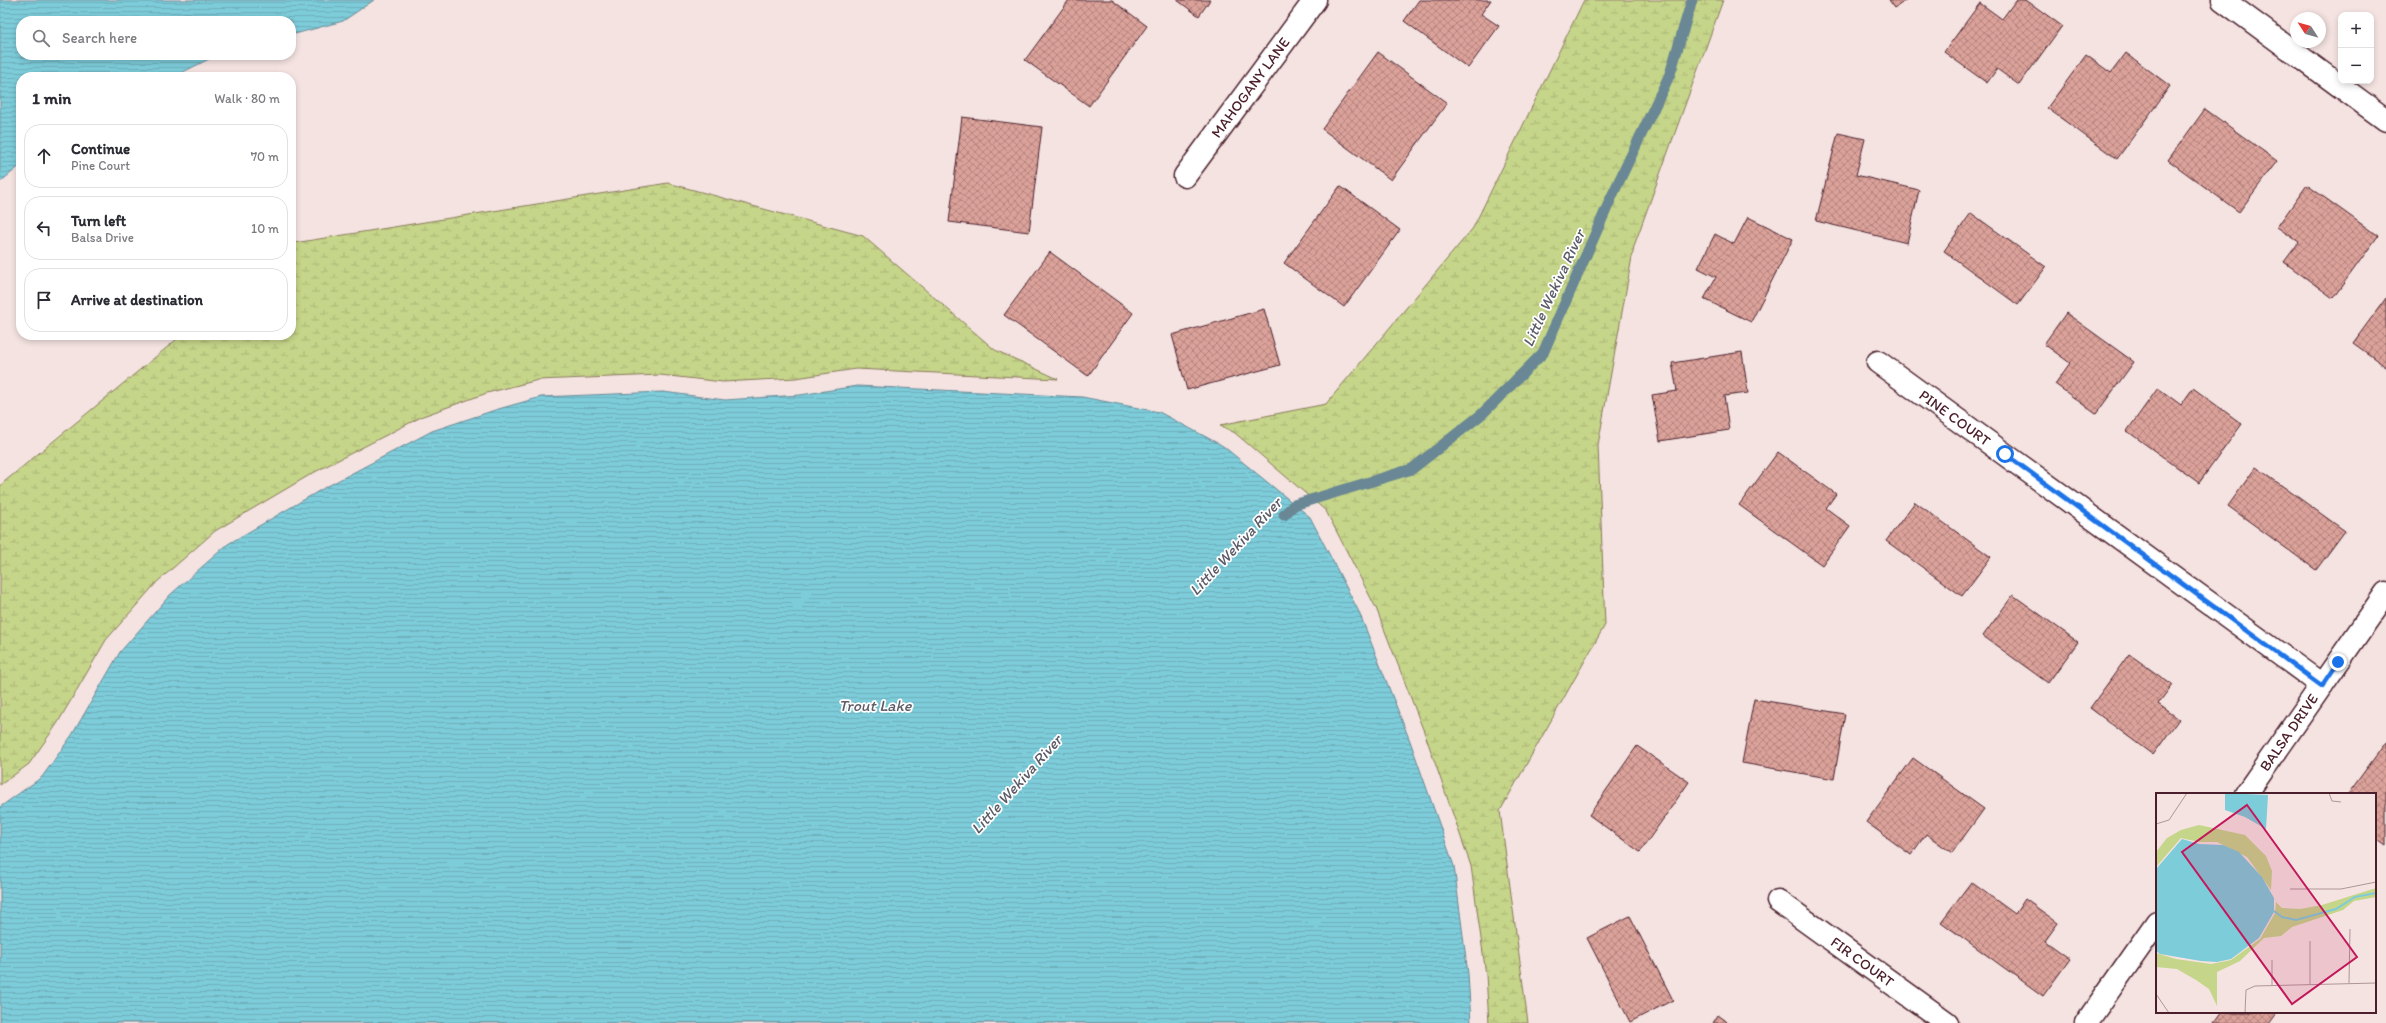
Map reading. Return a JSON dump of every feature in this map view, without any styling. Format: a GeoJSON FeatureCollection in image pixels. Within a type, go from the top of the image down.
{"type":"FeatureCollection","features":[{"type":"Feature","properties":{"kind":"street","name":"MAHOGANY LANE"},"geometry":{"type":"LineString","coordinates":[[1185,176],[1315,0]]}},
{"type":"Feature","properties":{"kind":"street"},"geometry":{"type":"LineString","coordinates":[[2223,0],[2386,120]]}},
{"type":"Feature","properties":{"kind":"street","name":"PINE COURT"},"geometry":{"type":"LineString","coordinates":[[1878,362],[2322,686]]}},
{"type":"Feature","properties":{"kind":"street","name":"BALSA DRIVE"},"geometry":{"type":"LineString","coordinates":[[2247,793],[2386,593]]}},
{"type":"Feature","properties":{"kind":"street","name":"FIR COURT"},"geometry":{"type":"LineString","coordinates":[[1778,901],[1947,1023]]}},
{"type":"Feature","properties":{"kind":"street"},"geometry":{"type":"LineString","coordinates":[[2086,1023],[2156,923]]}},
{"type":"Feature","properties":{"kind":"green space"},"geometry":{"type":"Polygon","coordinates":[[[1584,0],[1723,0],[1634,246],[1598,445],[1605,625],[1500,811],[1528,1023],[1489,1023],[1486,975],[1471,866],[1426,737],[1376,608],[1326,511],[1235,433],[1220,425],[1326,404],[1473,228],[1584,0]]]}},
{"type":"Feature","properties":{"kind":"green space"},"geometry":{"type":"Polygon","coordinates":[[[668,183],[863,236],[995,350],[1058,379],[856,369],[796,378],[723,382],[660,375],[538,380],[487,393],[423,416],[313,473],[215,531],[157,582],[106,640],[57,724],[29,764],[0,785],[0,487],[4,482],[176,340],[296,340],[296,243],[668,183]]]}},
{"type":"Feature","properties":{"kind":"water"},"geometry":{"type":"Polygon","coordinates":[[[0,0],[374,0],[343,21],[296,34],[296,16],[16,16],[16,60],[207,60],[183,72],[16,72],[16,169],[0,182],[0,0]]]}},
{"type":"Feature","properties":{"kind":"water","name":"Trout Lake"},"geometry":{"type":"Polygon","coordinates":[[[857,386],[1082,397],[1159,412],[1223,446],[1310,517],[1359,612],[1410,741],[1454,866],[1468,974],[1471,1023],[0,1023],[0,807],[42,777],[72,735],[120,652],[170,595],[228,544],[324,488],[432,431],[495,410],[541,397],[663,392],[725,400],[800,395],[857,386]]]}},
{"type":"Feature","properties":{"kind":"building"},"geometry":{"type":"Polygon","coordinates":[[[1069,0],[1112,0],[1147,26],[1089,106],[1025,60],[1069,0]]]}},
{"type":"Feature","properties":{"kind":"building"},"geometry":{"type":"Polygon","coordinates":[[[1177,0],[1210,0],[1199,16],[1177,0]]]}},
{"type":"Feature","properties":{"kind":"building"},"geometry":{"type":"Polygon","coordinates":[[[1419,0],[1491,0],[1481,14],[1499,26],[1468,68],[1404,21],[1419,0]]]}},
{"type":"Feature","properties":{"kind":"building"},"geometry":{"type":"Polygon","coordinates":[[[1889,0],[1906,0],[1895,8],[1889,0]]]}},
{"type":"Feature","properties":{"kind":"building"},"geometry":{"type":"Polygon","coordinates":[[[2016,0],[2026,0],[2062,26],[2019,85],[1997,69],[1987,83],[1944,52],[1980,3],[2002,19],[2016,0]]]}},
{"type":"Feature","properties":{"kind":"building"},"geometry":{"type":"Polygon","coordinates":[[[1378,52],[1447,103],[1391,180],[1322,129],[1378,52]]]}},
{"type":"Feature","properties":{"kind":"building"},"geometry":{"type":"Polygon","coordinates":[[[2126,53],[2170,86],[2117,159],[2047,108],[2086,55],[2111,73],[2126,53]]]}},
{"type":"Feature","properties":{"kind":"building"},"geometry":{"type":"Polygon","coordinates":[[[2205,109],[2277,161],[2239,212],[2168,160],[2205,109]]]}},
{"type":"Feature","properties":{"kind":"building"},"geometry":{"type":"Polygon","coordinates":[[[962,117],[1042,127],[1029,232],[949,222],[962,117]]]}},
{"type":"Feature","properties":{"kind":"building"},"geometry":{"type":"Polygon","coordinates":[[[1838,133],[1865,139],[1856,175],[1919,190],[1907,243],[1816,221],[1838,133]]]}},
{"type":"Feature","properties":{"kind":"building"},"geometry":{"type":"Polygon","coordinates":[[[2307,185],[2378,236],[2333,298],[2284,262],[2299,242],[2277,227],[2307,185]]]}},
{"type":"Feature","properties":{"kind":"building"},"geometry":{"type":"Polygon","coordinates":[[[1340,186],[1400,230],[1344,307],[1284,263],[1340,186]]]}},
{"type":"Feature","properties":{"kind":"building"},"geometry":{"type":"Polygon","coordinates":[[[1971,213],[2046,267],[2018,305],[1944,251],[1971,213]]]}},
{"type":"Feature","properties":{"kind":"building"},"geometry":{"type":"Polygon","coordinates":[[[1748,217],[1793,239],[1751,322],[1704,299],[1716,277],[1698,268],[1715,234],[1734,244],[1748,217]]]}},
{"type":"Feature","properties":{"kind":"building"},"geometry":{"type":"Polygon","coordinates":[[[1050,252],[1133,313],[1088,376],[1004,315],[1050,252]]]}},
{"type":"Feature","properties":{"kind":"building"},"geometry":{"type":"Polygon","coordinates":[[[2386,298],[2386,367],[2353,343],[2386,298]]]}},
{"type":"Feature","properties":{"kind":"building"},"geometry":{"type":"Polygon","coordinates":[[[1264,309],[1280,365],[1187,390],[1172,335],[1264,309]]]}},
{"type":"Feature","properties":{"kind":"building"},"geometry":{"type":"Polygon","coordinates":[[[2066,313],[2134,362],[2096,414],[2055,384],[2070,363],[2044,344],[2066,313]]]}},
{"type":"Feature","properties":{"kind":"building"},"geometry":{"type":"Polygon","coordinates":[[[1742,352],[1748,393],[1724,396],[1729,430],[1660,441],[1652,395],[1677,391],[1672,363],[1742,352]]]}},
{"type":"Feature","properties":{"kind":"building"},"geometry":{"type":"Polygon","coordinates":[[[2158,388],[2181,405],[2193,388],[2242,424],[2199,483],[2127,431],[2158,388]]]}},
{"type":"Feature","properties":{"kind":"building"},"geometry":{"type":"Polygon","coordinates":[[[1778,452],[1836,494],[1826,508],[1850,526],[1822,565],[1739,505],[1778,452]]]}},
{"type":"Feature","properties":{"kind":"building"},"geometry":{"type":"Polygon","coordinates":[[[2256,467],[2345,531],[2316,570],[2228,506],[2256,467]]]}},
{"type":"Feature","properties":{"kind":"building"},"geometry":{"type":"Polygon","coordinates":[[[1915,502],[1991,557],[1962,596],[1886,541],[1915,502]]]}},
{"type":"Feature","properties":{"kind":"building"},"geometry":{"type":"Polygon","coordinates":[[[2013,595],[2078,642],[2048,683],[1983,636],[2013,595]]]}},
{"type":"Feature","properties":{"kind":"building"},"geometry":{"type":"Polygon","coordinates":[[[2129,654],[2172,685],[2158,704],[2179,719],[2153,755],[2090,708],[2129,654]]]}},
{"type":"Feature","properties":{"kind":"building"},"geometry":{"type":"Polygon","coordinates":[[[1754,699],[1845,714],[1834,779],[1742,763],[1754,699]]]}},
{"type":"Feature","properties":{"kind":"building"},"geometry":{"type":"Polygon","coordinates":[[[2386,742],[2386,846],[2376,839],[2376,793],[2349,793],[2386,742]]]}},
{"type":"Feature","properties":{"kind":"building"},"geometry":{"type":"Polygon","coordinates":[[[1637,746],[1689,782],[1640,852],[1589,815],[1637,746]]]}},
{"type":"Feature","properties":{"kind":"building"},"geometry":{"type":"Polygon","coordinates":[[[1913,758],[1984,809],[1952,853],[1926,834],[1911,855],[1866,822],[1913,758]]]}},
{"type":"Feature","properties":{"kind":"building"},"geometry":{"type":"Polygon","coordinates":[[[1971,882],[2015,914],[2025,899],[2058,923],[2045,941],[2070,959],[2043,996],[1941,922],[1971,882]]]}},
{"type":"Feature","properties":{"kind":"building"},"geometry":{"type":"Polygon","coordinates":[[[1630,916],[1673,1000],[1630,1022],[1587,938],[1630,916]]]}},
{"type":"Feature","properties":{"kind":"building"},"geometry":{"type":"Polygon","coordinates":[[[2221,1013],[2277,1013],[2270,1023],[2214,1023],[2221,1013]]]}},
{"type":"Feature","properties":{"kind":"building"},"geometry":{"type":"Polygon","coordinates":[[[1718,1015],[1729,1023],[1713,1023],[1718,1015]]]}},
{"type":"Feature","properties":{"kind":"waterway","name":"Little Wekiva River"},"geometry":{"type":"LineString","coordinates":[[1284,515],[1294,505],[1412,469],[1482,414],[1543,353],[1612,196],[1670,74],[1692,0]]}},
{"type":"Feature","properties":{"kind":"route"},"geometry":{"type":"LineString","coordinates":[[2005,454],[2322,686],[2338,662]]}}]}
